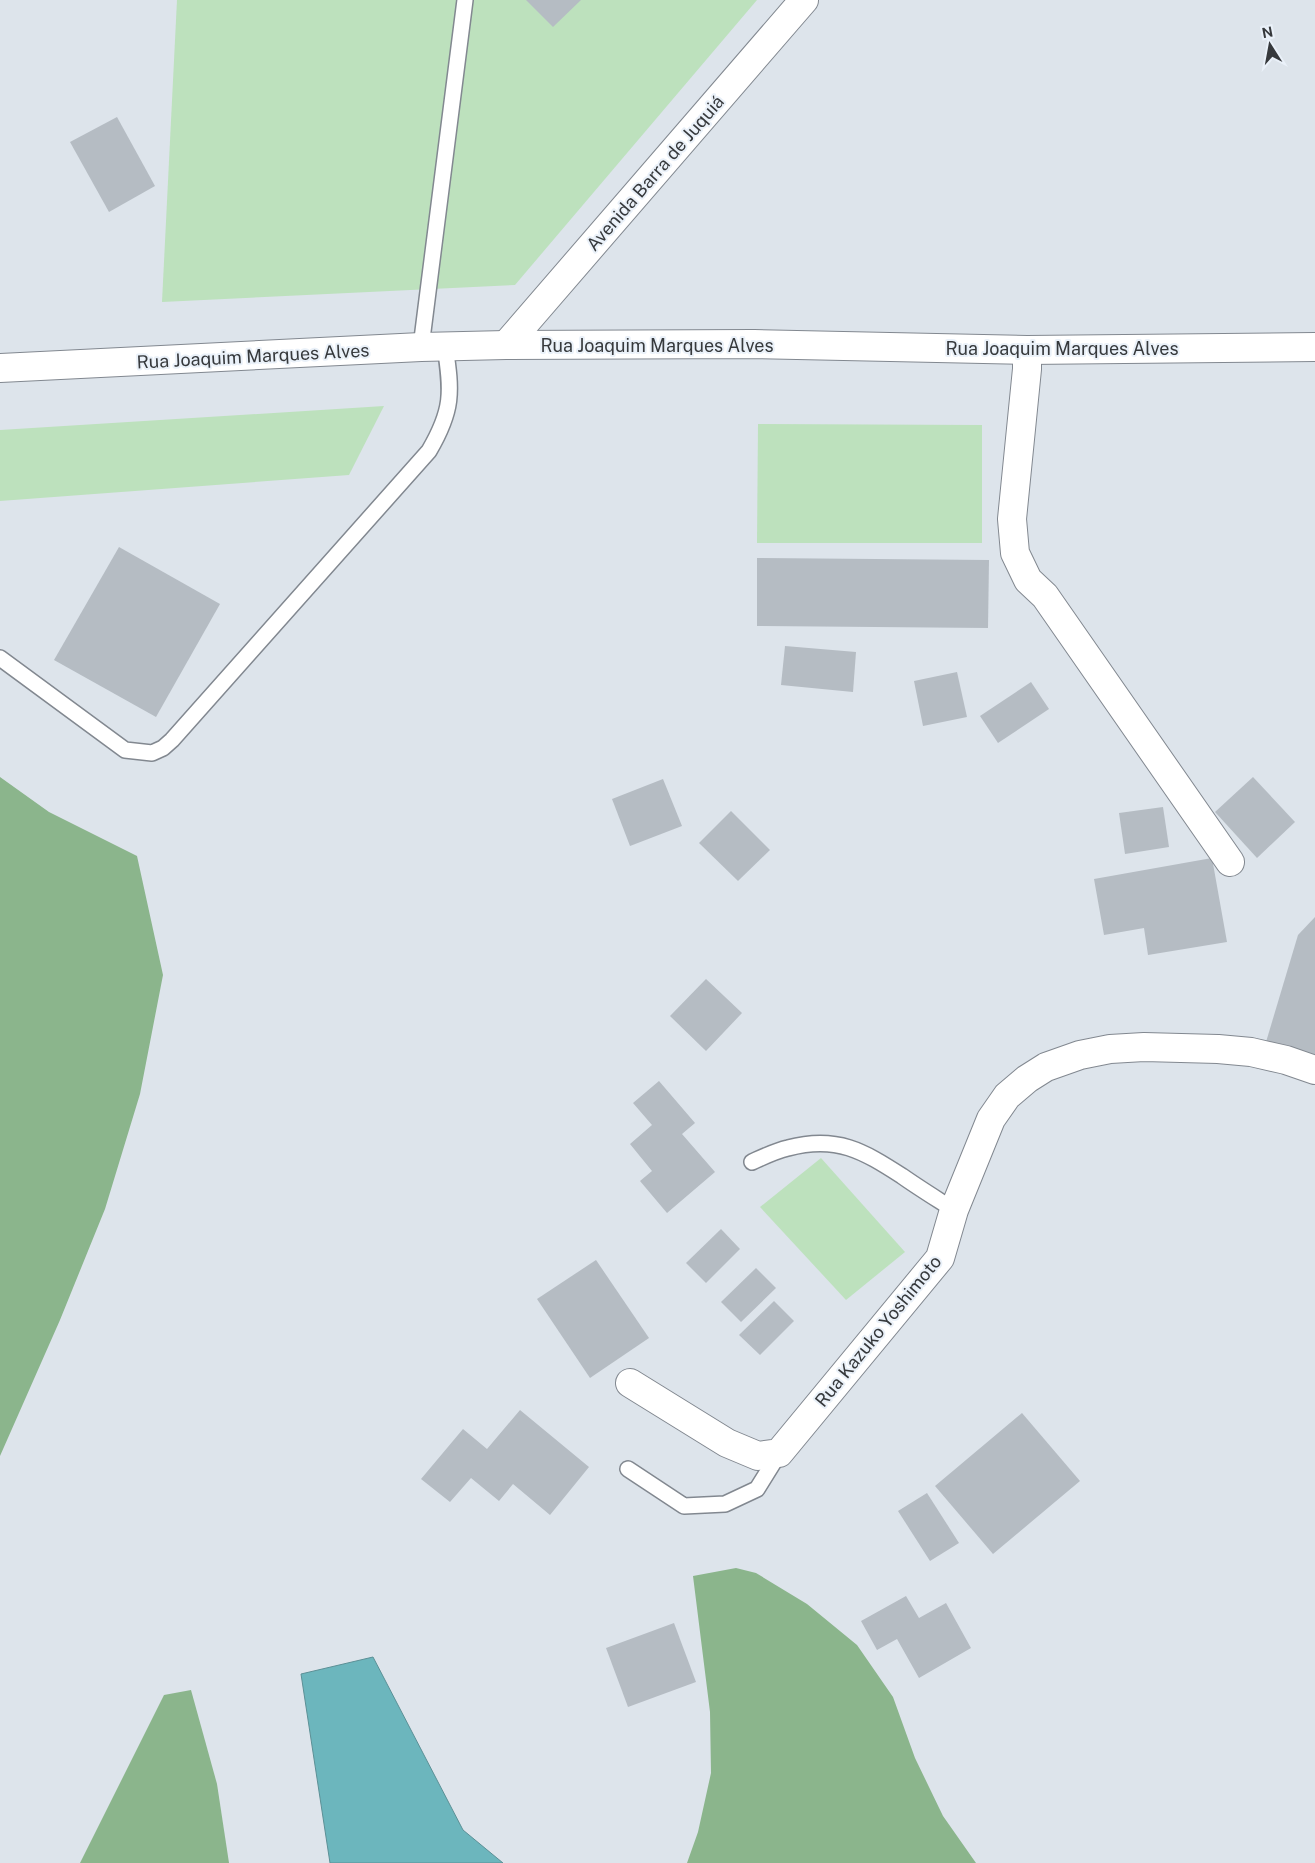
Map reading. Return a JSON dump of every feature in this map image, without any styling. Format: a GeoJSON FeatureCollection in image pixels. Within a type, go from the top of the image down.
{"type":"FeatureCollection","features":[{"type":"Feature","properties":{"kind":"street","name":"Avenida Barra de Juquiá"},"geometry":{"type":"LineString","coordinates":[[506,345],[804,0]]}},
{"type":"Feature","properties":{"kind":"street","name":"Rua Joaquim Marques Alves"},"geometry":{"type":"LineString","coordinates":[[0,368],[506,345],[754,344],[1027,350],[1315,347]]}},
{"type":"Feature","properties":{"kind":"street"},"geometry":{"type":"LineString","coordinates":[[1027,350],[1027,369],[1012,519],[1015,553],[1028,580],[1045,596],[1230,862]]}},
{"type":"Feature","properties":{"kind":"street","name":"Rua Kazuko Yoshimoto"},"geometry":{"type":"LineString","coordinates":[[780,1452],[940,1258],[954,1210],[991,1119],[1007,1096],[1027,1079],[1046,1067],[1080,1055],[1102,1050],[1144,1047],[1218,1048],[1251,1052],[1286,1060],[1315,1070]]}},
{"type":"Feature","properties":{"kind":"street"},"geometry":{"type":"LineString","coordinates":[[630,1383],[727,1443],[758,1456],[780,1452]]}},
{"type":"Feature","properties":{"kind":"lane"},"geometry":{"type":"LineString","coordinates":[[0,658],[125,750],[152,752],[163,748],[428,451],[447,415],[450,396],[449,371],[433,347],[464,0]]}},
{"type":"Feature","properties":{"kind":"lane"},"geometry":{"type":"LineString","coordinates":[[752,1162],[787,1148],[802,1145],[829,1143],[847,1146],[870,1155],[954,1210]]}},
{"type":"Feature","properties":{"kind":"lane"},"geometry":{"type":"LineString","coordinates":[[628,1469],[684,1506],[725,1504],[757,1489],[780,1452]]}},
{"type":"Feature","properties":{"kind":"green space"},"geometry":{"type":"Polygon","coordinates":[[[177,0],[757,0],[515,285],[162,302],[177,0]]]}},
{"type":"Feature","properties":{"kind":"green space"},"geometry":{"type":"Polygon","coordinates":[[[384,406],[349,475],[0,501],[0,430],[384,406]]]}},
{"type":"Feature","properties":{"kind":"green space"},"geometry":{"type":"Polygon","coordinates":[[[758,424],[982,425],[982,543],[757,543],[758,424]]]}},
{"type":"Feature","properties":{"kind":"green space"},"geometry":{"type":"Polygon","coordinates":[[[0,777],[49,812],[137,856],[163,975],[140,1094],[105,1209],[60,1320],[0,1456],[0,777]]]}},
{"type":"Feature","properties":{"kind":"green space"},"geometry":{"type":"Polygon","coordinates":[[[821,1158],[905,1252],[846,1300],[760,1207],[821,1158]]]}},
{"type":"Feature","properties":{"kind":"green space"},"geometry":{"type":"Polygon","coordinates":[[[736,1568],[756,1573],[807,1604],[857,1645],[893,1697],[915,1758],[943,1816],[976,1863],[687,1863],[698,1832],[711,1773],[710,1712],[693,1576],[736,1568]]]}},
{"type":"Feature","properties":{"kind":"green space"},"geometry":{"type":"Polygon","coordinates":[[[191,1690],[217,1784],[229,1863],[80,1863],[164,1695],[191,1690]]]}},
{"type":"Feature","properties":{"kind":"water"},"geometry":{"type":"Polygon","coordinates":[[[373,1657],[463,1830],[503,1863],[330,1863],[301,1674],[373,1657]]]}},
{"type":"Feature","properties":{"kind":"building"},"geometry":{"type":"Polygon","coordinates":[[[526,0],[581,0],[553,27],[526,0]]]}},
{"type":"Feature","properties":{"kind":"building"},"geometry":{"type":"Polygon","coordinates":[[[117,117],[155,186],[109,212],[70,142],[117,117]]]}},
{"type":"Feature","properties":{"kind":"building"},"geometry":{"type":"Polygon","coordinates":[[[119,547],[220,604],[156,717],[54,660],[119,547]]]}},
{"type":"Feature","properties":{"kind":"building"},"geometry":{"type":"Polygon","coordinates":[[[757,558],[989,560],[988,628],[757,626],[757,558]]]}},
{"type":"Feature","properties":{"kind":"building"},"geometry":{"type":"Polygon","coordinates":[[[785,646],[856,652],[853,692],[781,685],[785,646]]]}},
{"type":"Feature","properties":{"kind":"building"},"geometry":{"type":"Polygon","coordinates":[[[957,672],[967,717],[923,726],[914,681],[957,672]]]}},
{"type":"Feature","properties":{"kind":"building"},"geometry":{"type":"Polygon","coordinates":[[[1031,682],[1049,709],[998,743],[980,716],[1031,682]]]}},
{"type":"Feature","properties":{"kind":"building"},"geometry":{"type":"Polygon","coordinates":[[[1253,777],[1295,822],[1257,858],[1215,812],[1253,777]]]}},
{"type":"Feature","properties":{"kind":"building"},"geometry":{"type":"Polygon","coordinates":[[[663,779],[682,826],[630,846],[612,799],[663,779]]]}},
{"type":"Feature","properties":{"kind":"building"},"geometry":{"type":"Polygon","coordinates":[[[1163,807],[1169,847],[1125,854],[1119,813],[1163,807]]]}},
{"type":"Feature","properties":{"kind":"building"},"geometry":{"type":"Polygon","coordinates":[[[731,811],[770,850],[738,881],[699,843],[731,811]]]}},
{"type":"Feature","properties":{"kind":"building"},"geometry":{"type":"Polygon","coordinates":[[[1212,858],[1227,942],[1148,955],[1144,928],[1104,935],[1094,879],[1212,858]]]}},
{"type":"Feature","properties":{"kind":"building"},"geometry":{"type":"Polygon","coordinates":[[[1315,917],[1315,1056],[1266,1042],[1298,935],[1315,917]]]}},
{"type":"Feature","properties":{"kind":"building"},"geometry":{"type":"Polygon","coordinates":[[[706,979],[742,1013],[706,1051],[670,1016],[706,979]]]}},
{"type":"Feature","properties":{"kind":"building"},"geometry":{"type":"Polygon","coordinates":[[[659,1081],[695,1123],[682,1134],[715,1172],[667,1213],[640,1181],[652,1171],[630,1144],[652,1125],[633,1103],[659,1081]]]}},
{"type":"Feature","properties":{"kind":"building"},"geometry":{"type":"Polygon","coordinates":[[[721,1229],[740,1249],[706,1283],[686,1263],[721,1229]]]}},
{"type":"Feature","properties":{"kind":"building"},"geometry":{"type":"Polygon","coordinates":[[[596,1260],[649,1338],[590,1378],[537,1299],[596,1260]]]}},
{"type":"Feature","properties":{"kind":"building"},"geometry":{"type":"Polygon","coordinates":[[[756,1268],[776,1288],[741,1322],[721,1302],[756,1268]]]}},
{"type":"Feature","properties":{"kind":"building"},"geometry":{"type":"Polygon","coordinates":[[[774,1301],[794,1321],[760,1355],[739,1335],[774,1301]]]}},
{"type":"Feature","properties":{"kind":"building"},"geometry":{"type":"Polygon","coordinates":[[[520,1410],[589,1467],[550,1515],[513,1484],[499,1501],[471,1478],[450,1502],[421,1479],[463,1429],[487,1449],[520,1410]]]}},
{"type":"Feature","properties":{"kind":"building"},"geometry":{"type":"Polygon","coordinates":[[[1022,1413],[1080,1481],[993,1554],[935,1486],[1022,1413]]]}},
{"type":"Feature","properties":{"kind":"building"},"geometry":{"type":"Polygon","coordinates":[[[927,1493],[959,1543],[930,1561],[898,1511],[927,1493]]]}},
{"type":"Feature","properties":{"kind":"building"},"geometry":{"type":"Polygon","coordinates":[[[906,1596],[919,1618],[946,1603],[971,1648],[919,1678],[897,1639],[877,1650],[861,1621],[906,1596]]]}},
{"type":"Feature","properties":{"kind":"building"},"geometry":{"type":"Polygon","coordinates":[[[674,1623],[696,1682],[628,1707],[606,1648],[674,1623]]]}}]}
